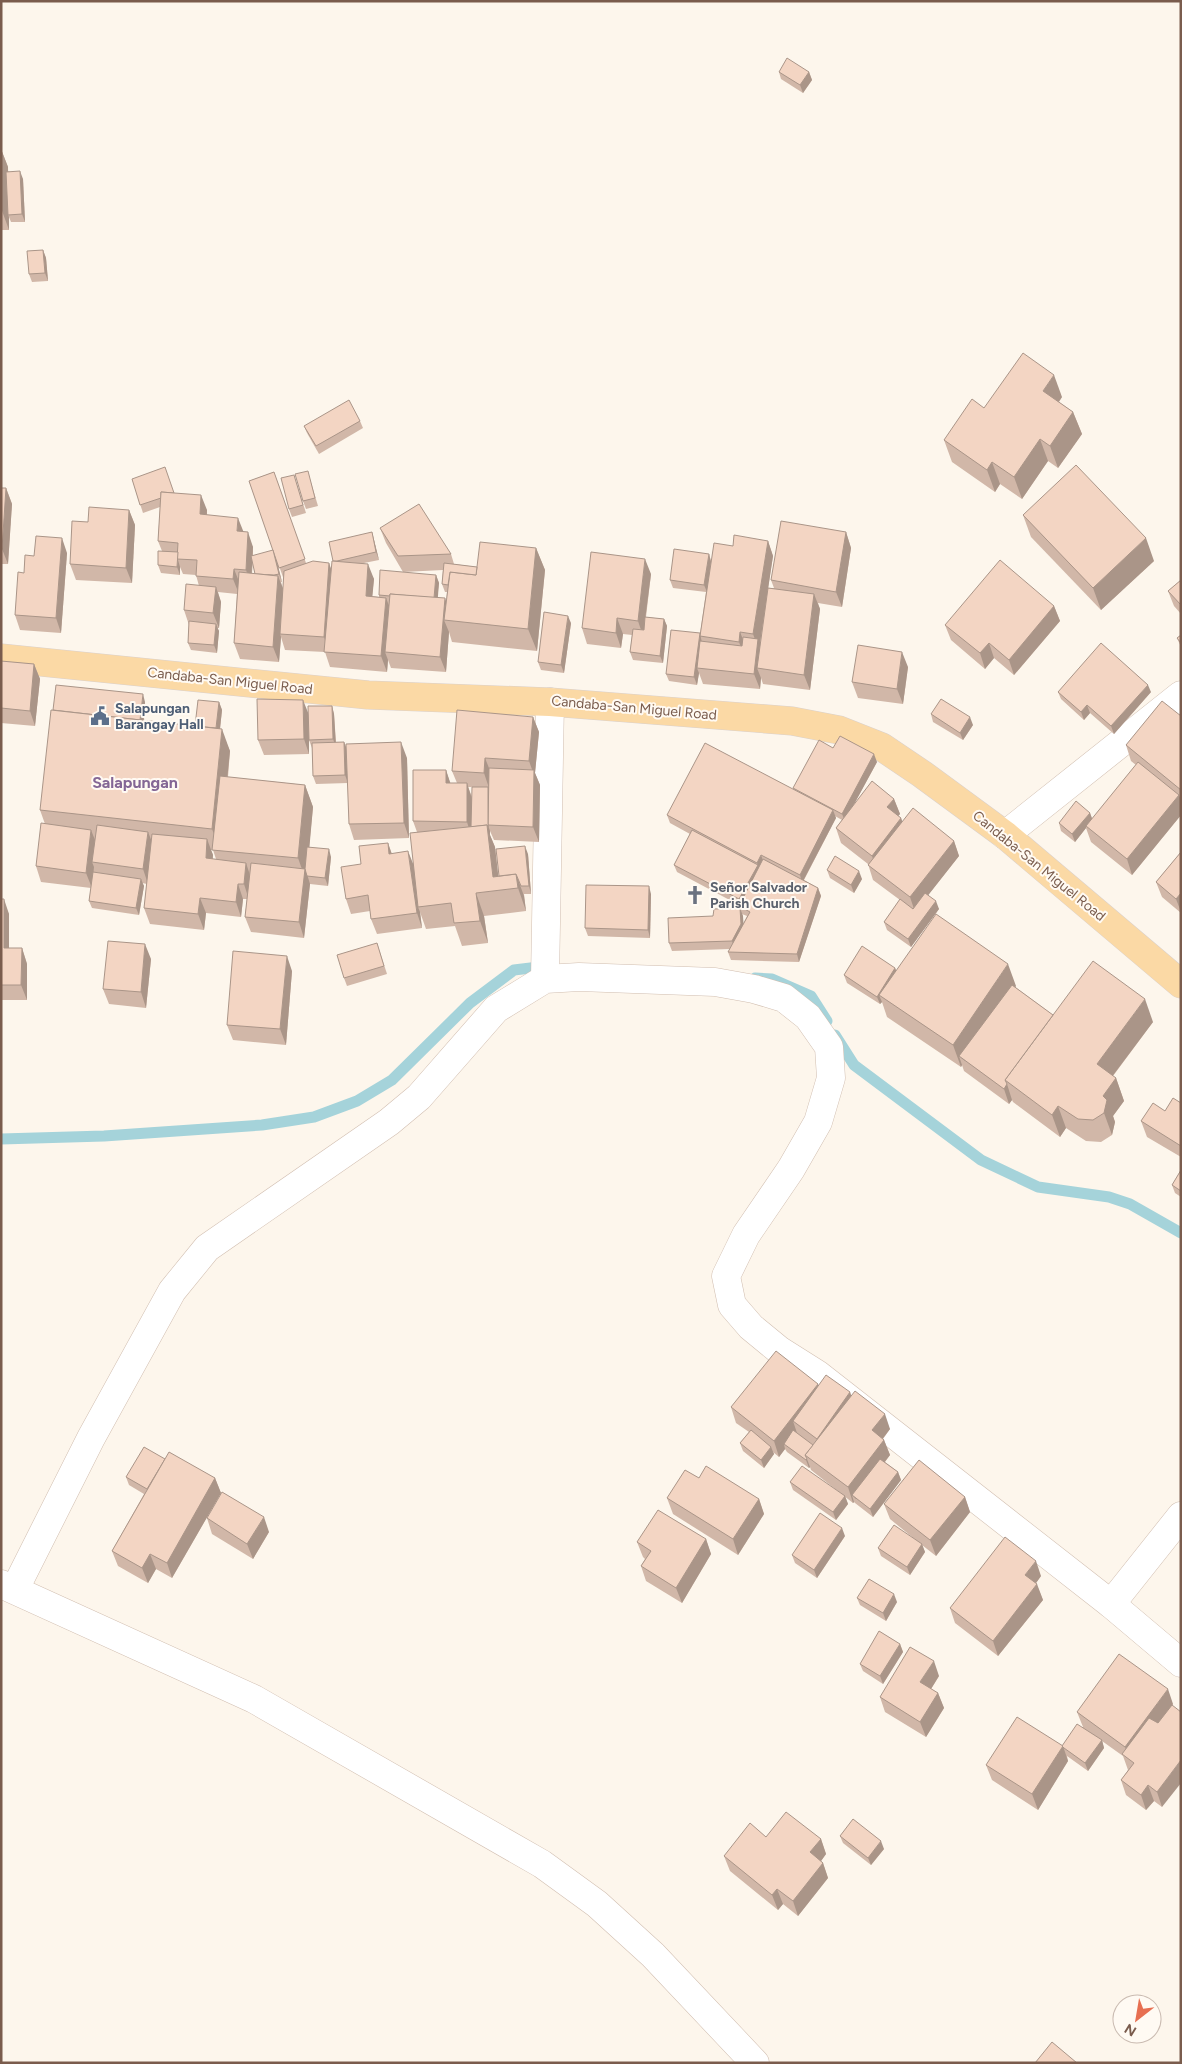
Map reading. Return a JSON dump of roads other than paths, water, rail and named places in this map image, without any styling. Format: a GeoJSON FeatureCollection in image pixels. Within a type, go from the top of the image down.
{"type":"FeatureCollection","features":[{"type":"Feature","properties":{"kind":"main road","name":"Candaba-San Miguel Road"},"geometry":{"type":"LineString","coordinates":[[1,658],[368,695],[550,702],[792,721],[839,730],[882,747],[1006,836],[1181,984]]}},
{"type":"Feature","properties":{"kind":"street"},"geometry":{"type":"LineString","coordinates":[[1006,836],[1181,695]]}},
{"type":"Feature","properties":{"kind":"street"},"geometry":{"type":"LineString","coordinates":[[545,976],[550,702]]}},
{"type":"Feature","properties":{"kind":"street"},"geometry":{"type":"LineString","coordinates":[[755,2063],[653,1955],[597,1904],[542,1864],[254,1699],[8,1587],[172,1291],[206,1248],[389,1122],[419,1097],[496,1009],[545,976],[715,982],[784,998],[808,1017],[829,1047],[831,1078],[824,1104],[809,1138],[791,1169],[746,1235],[726,1276],[732,1305],[751,1326],[779,1350],[817,1374],[1111,1604],[1181,1663]]}},
{"type":"Feature","properties":{"kind":"street"},"geometry":{"type":"LineString","coordinates":[[1111,1604],[1181,1516]]}},
{"type":"Feature","properties":{"kind":"waterway"},"geometry":{"type":"LineString","coordinates":[[1,1139],[104,1136],[262,1125],[314,1117],[357,1101],[392,1080],[470,1003],[514,970],[547,966]]}},
{"type":"Feature","properties":{"kind":"waterway"},"geometry":{"type":"LineString","coordinates":[[755,978],[772,979],[811,996],[827,1021]]}},
{"type":"Feature","properties":{"kind":"waterway"},"geometry":{"type":"LineString","coordinates":[[835,1035],[854,1065],[981,1160],[1038,1187],[1109,1197],[1130,1204],[1181,1233]]}},
{"type":"Feature","properties":{"kind":"place","name":"Salapungan Barangay Hall"},"geometry":{"type":"Point","coordinates":[100,716]}},
{"type":"Feature","properties":{"kind":"place","name":"Señor Salvador Parish Church"},"geometry":{"type":"Point","coordinates":[695,895]}},
{"type":"Feature","properties":{"kind":"district","name":"Salapungan"},"geometry":{"type":"Point","coordinates":[135,782]}}]}
